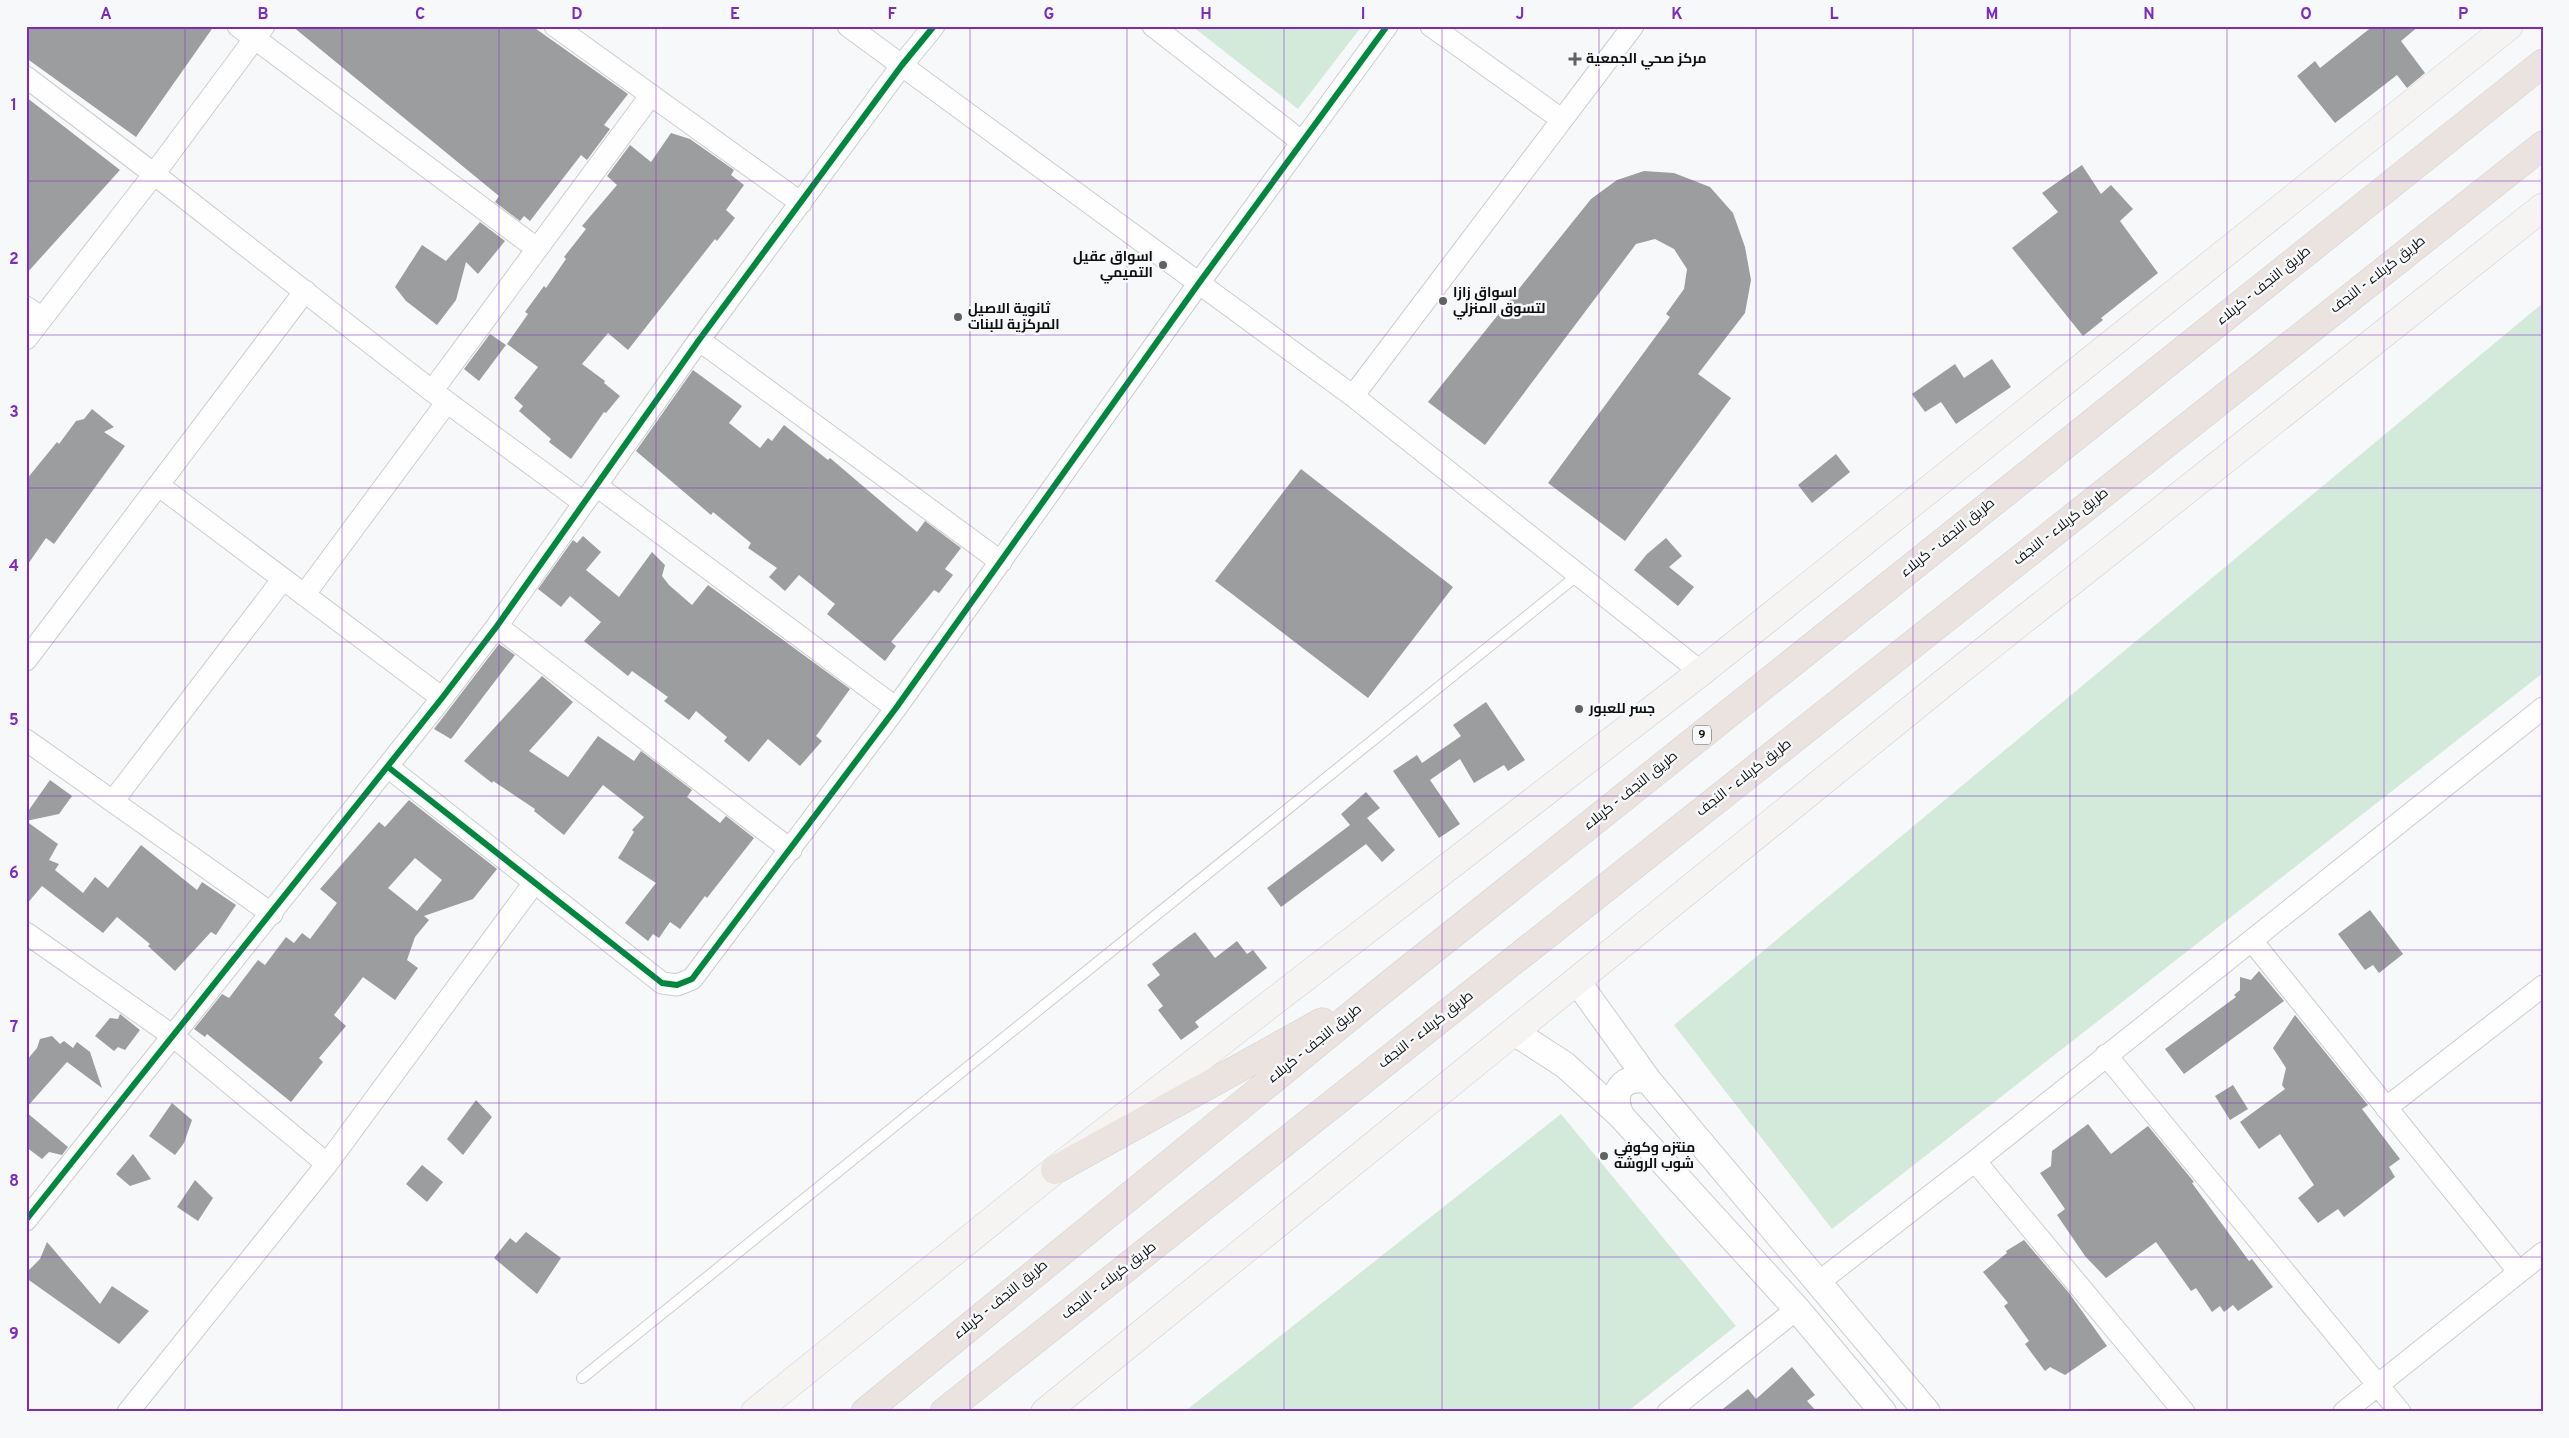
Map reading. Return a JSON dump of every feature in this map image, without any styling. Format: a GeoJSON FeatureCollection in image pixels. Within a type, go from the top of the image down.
{"type":"FeatureCollection","features":[{"type":"Feature","properties":{"kind":"highway","name":"طريق النجف - کربلاء"},"geometry":{"type":"LineString","coordinates":[[865,1412],[1384,988],[2543,64]]}},
{"type":"Feature","properties":{"kind":"highway","name":"طريق کربلاء - النجف"},"geometry":{"type":"LineString","coordinates":[[944,1412],[2543,144]]}},
{"type":"Feature","properties":{"kind":"highway"},"geometry":{"type":"LineString","coordinates":[[1055,1170],[1384,988]]}},
{"type":"Feature","properties":{"kind":"main road"},"geometry":{"type":"LineString","coordinates":[[755,1412],[1055,1170],[1701,672],[2509,26]]}},
{"type":"Feature","properties":{"kind":"main road"},"geometry":{"type":"LineString","coordinates":[[1045,1412],[1945,682],[2543,207]]}},
{"type":"Feature","properties":{"kind":"street"},"geometry":{"type":"LineString","coordinates":[[555,26],[801,203]]}},
{"type":"Feature","properties":{"kind":"street"},"geometry":{"type":"LineString","coordinates":[[848,26],[1353,396],[1701,672]]}},
{"type":"Feature","properties":{"kind":"street"},"geometry":{"type":"LineString","coordinates":[[26,1220],[272,914],[497,626],[699,340],[902,65],[934,26]]}},
{"type":"Feature","properties":{"kind":"street"},"geometry":{"type":"LineString","coordinates":[[388,767],[662,983],[677,985],[692,979],[703,967],[896,708],[1199,283],[1387,26]]}},
{"type":"Feature","properties":{"kind":"street"},"geometry":{"type":"LineString","coordinates":[[1431,26],[1561,119]]}},
{"type":"Feature","properties":{"kind":"street"},"geometry":{"type":"LineString","coordinates":[[1353,396],[1632,26]]}},
{"type":"Feature","properties":{"kind":"street"},"geometry":{"type":"LineString","coordinates":[[1158,28],[1302,142]]}},
{"type":"Feature","properties":{"kind":"street"},"geometry":{"type":"LineString","coordinates":[[26,339],[34,312],[154,174],[252,30],[536,248]]}},
{"type":"Feature","properties":{"kind":"street"},"geometry":{"type":"LineString","coordinates":[[26,77],[154,174],[440,397],[584,503]]}},
{"type":"Feature","properties":{"kind":"street"},"geometry":{"type":"LineString","coordinates":[[304,595],[440,397],[536,248],[651,95]]}},
{"type":"Feature","properties":{"kind":"street"},"geometry":{"type":"LineString","coordinates":[[26,660],[305,291]]}},
{"type":"Feature","properties":{"kind":"street"},"geometry":{"type":"LineString","coordinates":[[699,340],[1001,562]]}},
{"type":"Feature","properties":{"kind":"street"},"geometry":{"type":"LineString","coordinates":[[158,486],[442,698]]}},
{"type":"Feature","properties":{"kind":"street"},"geometry":{"type":"LineString","coordinates":[[597,486],[896,708]]}},
{"type":"Feature","properties":{"kind":"street"},"geometry":{"type":"LineString","coordinates":[[112,801],[283,579]]}},
{"type":"Feature","properties":{"kind":"street"},"geometry":{"type":"LineString","coordinates":[[497,626],[791,850]]}},
{"type":"Feature","properties":{"kind":"street"},"geometry":{"type":"LineString","coordinates":[[1819,1282],[2252,941],[2543,708]]}},
{"type":"Feature","properties":{"kind":"street"},"geometry":{"type":"LineString","coordinates":[[26,740],[272,914]]}},
{"type":"Feature","properties":{"kind":"street"},"geometry":{"type":"LineString","coordinates":[[128,1412],[327,1164],[534,883]]}},
{"type":"Feature","properties":{"kind":"street"},"geometry":{"type":"LineString","coordinates":[[26,934],[172,1036],[327,1164]]}},
{"type":"Feature","properties":{"kind":"street"},"geometry":{"type":"LineString","coordinates":[[2252,941],[2519,1272]]}},
{"type":"Feature","properties":{"kind":"street"},"geometry":{"type":"LineString","coordinates":[[1577,980],[1648,1080],[1927,1412]]}},
{"type":"Feature","properties":{"kind":"street"},"geometry":{"type":"LineString","coordinates":[[2386,1108],[2543,986]]}},
{"type":"Feature","properties":{"kind":"street"},"geometry":{"type":"LineString","coordinates":[[1514,1032],[1565,1065],[1621,1116],[1797,1309],[1882,1412]]}},
{"type":"Feature","properties":{"kind":"street"},"geometry":{"type":"LineString","coordinates":[[2106,1055],[2400,1412]]}},
{"type":"Feature","properties":{"kind":"street"},"geometry":{"type":"LineString","coordinates":[[1621,1116],[1616,1105],[1617,1092],[1625,1083],[1636,1078],[1648,1080]]}},
{"type":"Feature","properties":{"kind":"street"},"geometry":{"type":"LineString","coordinates":[[1974,1161],[2184,1412]]}},
{"type":"Feature","properties":{"kind":"street"},"geometry":{"type":"LineString","coordinates":[[2344,1412],[2543,1253]]}},
{"type":"Feature","properties":{"kind":"street"},"geometry":{"type":"LineString","coordinates":[[1668,1412],[1797,1309]]}},
{"type":"Feature","properties":{"kind":"lane"},"geometry":{"type":"LineString","coordinates":[[582,1378],[1579,574]]}},
{"type":"Feature","properties":{"kind":"green space"},"geometry":{"type":"Polygon","coordinates":[[[1192,26],[1362,26],[1298,109],[1192,26]]]}},
{"type":"Feature","properties":{"kind":"green space"},"geometry":{"type":"Polygon","coordinates":[[[2543,303],[2543,673],[1832,1229],[1674,1025],[2543,303]]]}},
{"type":"Feature","properties":{"kind":"green space"},"geometry":{"type":"Polygon","coordinates":[[[1561,1114],[1736,1326],[1627,1412],[1184,1412],[1561,1114]]]}},
{"type":"Feature","properties":{"kind":"building"},"geometry":{"type":"Polygon","coordinates":[[[26,26],[214,26],[136,137],[26,58],[26,26]]]}},
{"type":"Feature","properties":{"kind":"building"},"geometry":{"type":"Polygon","coordinates":[[[292,26],[532,26],[628,94],[604,125],[610,129],[587,160],[581,155],[530,221],[524,216],[520,221],[495,202],[499,196],[292,26]]]}},
{"type":"Feature","properties":{"kind":"building"},"geometry":{"type":"Polygon","coordinates":[[[2373,26],[2419,26],[2401,41],[2425,73],[2407,88],[2397,75],[2335,123],[2297,76],[2315,61],[2320,68],[2373,26]]]}},
{"type":"Feature","properties":{"kind":"building"},"geometry":{"type":"Polygon","coordinates":[[[26,97],[120,170],[26,274],[26,97]]]}},
{"type":"Feature","properties":{"kind":"building"},"geometry":{"type":"Polygon","coordinates":[[[671,133],[690,139],[734,170],[731,175],[744,185],[726,210],[735,218],[717,241],[715,239],[628,350],[608,333],[582,364],[605,381],[604,383],[620,396],[606,413],[604,412],[571,459],[549,442],[551,439],[519,411],[523,406],[514,398],[538,367],[507,344],[528,314],[525,312],[544,286],[546,288],[566,259],[564,257],[586,229],[582,226],[617,185],[607,176],[630,145],[651,162],[671,133]]]}},
{"type":"Feature","properties":{"kind":"building"},"geometry":{"type":"Polygon","coordinates":[[[2082,165],[2101,194],[2111,185],[2133,209],[2120,221],[2158,273],[2101,318],[2103,320],[2083,336],[2012,248],[2058,212],[2042,193],[2082,165]]]}},
{"type":"Feature","properties":{"kind":"building"},"geometry":{"type":"Polygon","coordinates":[[[1644,171],[1674,173],[1710,187],[1733,213],[1745,247],[1751,280],[1745,313],[1698,374],[1731,398],[1625,541],[1548,483],[1670,317],[1666,314],[1684,289],[1687,269],[1674,249],[1655,239],[1636,244],[1485,445],[1428,402],[1591,199],[1617,180],[1644,171]]]}},
{"type":"Feature","properties":{"kind":"building"},"geometry":{"type":"Polygon","coordinates":[[[480,222],[505,241],[478,274],[466,262],[456,300],[437,325],[406,301],[395,287],[422,245],[446,261],[480,222]]]}},
{"type":"Feature","properties":{"kind":"building"},"geometry":{"type":"Polygon","coordinates":[[[490,334],[506,345],[479,381],[464,369],[490,334]]]}},
{"type":"Feature","properties":{"kind":"building"},"geometry":{"type":"Polygon","coordinates":[[[1992,359],[2011,387],[1956,424],[1941,402],[1925,412],[1912,394],[1955,364],[1964,378],[1992,359]]]}},
{"type":"Feature","properties":{"kind":"building"},"geometry":{"type":"Polygon","coordinates":[[[693,370],[742,406],[729,423],[760,448],[768,438],[772,441],[784,425],[828,460],[830,458],[917,532],[925,521],[961,548],[945,569],[953,575],[939,593],[934,590],[891,642],[896,646],[885,661],[827,614],[835,604],[799,575],[785,591],[769,577],[777,568],[748,548],[751,543],[713,512],[711,515],[636,451],[693,370]]]}},
{"type":"Feature","properties":{"kind":"building"},"geometry":{"type":"Polygon","coordinates":[[[92,409],[114,427],[104,432],[125,446],[54,544],[46,538],[26,567],[26,480],[57,442],[59,444],[76,421],[84,419],[92,409]]]}},
{"type":"Feature","properties":{"kind":"building"},"geometry":{"type":"Polygon","coordinates":[[[1836,454],[1850,472],[1812,503],[1798,485],[1836,454]]]}},
{"type":"Feature","properties":{"kind":"building"},"geometry":{"type":"Polygon","coordinates":[[[1301,469],[1453,587],[1368,698],[1215,581],[1301,469]]]}},
{"type":"Feature","properties":{"kind":"building"},"geometry":{"type":"Polygon","coordinates":[[[583,536],[601,552],[586,570],[619,597],[652,552],[665,565],[662,576],[669,585],[692,605],[708,585],[850,689],[816,736],[822,741],[800,766],[768,739],[749,762],[724,741],[727,737],[696,711],[689,720],[664,701],[668,697],[632,671],[628,676],[584,641],[601,622],[570,596],[561,607],[538,589],[573,540],[577,543],[583,536]]]}},
{"type":"Feature","properties":{"kind":"building"},"geometry":{"type":"Polygon","coordinates":[[[1666,538],[1682,556],[1669,567],[1694,587],[1678,606],[1634,570],[1647,554],[1666,538]]]}},
{"type":"Feature","properties":{"kind":"building"},"geometry":{"type":"Polygon","coordinates":[[[499,644],[515,655],[451,739],[434,729],[499,644]]]}},
{"type":"Feature","properties":{"kind":"building"},"geometry":{"type":"Polygon","coordinates":[[[542,676],[573,702],[529,751],[568,777],[598,736],[634,761],[641,751],[692,790],[687,797],[720,823],[726,816],[754,838],[680,929],[670,922],[659,938],[653,934],[648,941],[625,923],[656,883],[618,858],[634,832],[632,830],[644,817],[603,785],[564,835],[534,811],[535,809],[493,781],[492,783],[464,761],[542,676]]]}},
{"type":"Feature","properties":{"kind":"building"},"geometry":{"type":"Polygon","coordinates":[[[1486,702],[1525,760],[1508,771],[1504,765],[1474,783],[1460,759],[1430,780],[1460,824],[1439,838],[1393,771],[1417,755],[1422,763],[1461,736],[1453,725],[1486,702]]]}},
{"type":"Feature","properties":{"kind":"building"},"geometry":{"type":"Polygon","coordinates":[[[50,780],[72,796],[59,814],[26,821],[26,814],[50,780]]]}},
{"type":"Feature","properties":{"kind":"building"},"geometry":{"type":"Polygon","coordinates":[[[1366,792],[1380,808],[1367,818],[1395,850],[1382,862],[1366,844],[1281,907],[1267,888],[1350,825],[1341,814],[1366,792]]]}},
{"type":"Feature","properties":{"kind":"building"},"geometry":{"type":"Polygon","coordinates":[[[409,800],[497,869],[473,899],[424,916],[429,920],[415,937],[407,960],[418,968],[395,1000],[363,977],[334,1015],[346,1026],[319,1058],[323,1062],[291,1102],[207,1034],[205,1037],[194,1029],[222,994],[229,998],[258,960],[265,965],[286,937],[294,943],[302,933],[310,939],[337,903],[320,889],[379,822],[385,827],[409,800]],[[415,858],[388,888],[417,911],[442,880],[415,858]]]}},
{"type":"Feature","properties":{"kind":"building"},"geometry":{"type":"Polygon","coordinates":[[[26,821],[58,844],[49,860],[59,864],[55,870],[83,893],[95,877],[108,888],[141,845],[197,890],[202,882],[236,905],[216,935],[211,932],[175,971],[148,946],[150,944],[117,917],[103,933],[42,886],[26,905],[26,821]]]}},
{"type":"Feature","properties":{"kind":"building"},"geometry":{"type":"Polygon","coordinates":[[[2370,910],[2403,954],[2379,973],[2373,965],[2365,970],[2338,934],[2370,910]]]}},
{"type":"Feature","properties":{"kind":"building"},"geometry":{"type":"Polygon","coordinates":[[[1195,932],[1215,958],[1237,941],[1247,954],[1253,950],[1267,968],[1195,1022],[1199,1027],[1181,1040],[1158,1010],[1163,1006],[1147,985],[1160,975],[1152,964],[1195,932]]]}},
{"type":"Feature","properties":{"kind":"building"},"geometry":{"type":"Polygon","coordinates":[[[2259,971],[2284,1001],[2184,1074],[2165,1049],[2236,997],[2234,995],[2240,990],[2240,977],[2251,980],[2259,971]]]}},
{"type":"Feature","properties":{"kind":"building"},"geometry":{"type":"Polygon","coordinates":[[[120,1014],[140,1030],[125,1050],[118,1047],[114,1051],[95,1036],[110,1018],[118,1019],[120,1014]]]}},
{"type":"Feature","properties":{"kind":"building"},"geometry":{"type":"Polygon","coordinates":[[[2295,1015],[2368,1105],[2362,1109],[2400,1159],[2389,1167],[2395,1177],[2361,1204],[2344,1217],[2338,1209],[2318,1223],[2298,1198],[2314,1185],[2280,1134],[2259,1149],[2240,1122],[2285,1089],[2282,1085],[2286,1068],[2273,1048],[2295,1015]]]}},
{"type":"Feature","properties":{"kind":"building"},"geometry":{"type":"Polygon","coordinates":[[[52,1036],[60,1044],[64,1041],[73,1048],[77,1042],[90,1052],[102,1088],[67,1062],[26,1108],[26,1061],[37,1048],[40,1039],[52,1036]]]}},
{"type":"Feature","properties":{"kind":"building"},"geometry":{"type":"Polygon","coordinates":[[[2233,1085],[2248,1109],[2230,1120],[2215,1096],[2233,1085]]]}},
{"type":"Feature","properties":{"kind":"building"},"geometry":{"type":"Polygon","coordinates":[[[476,1100],[492,1117],[463,1155],[447,1139],[476,1100]]]}},
{"type":"Feature","properties":{"kind":"building"},"geometry":{"type":"Polygon","coordinates":[[[172,1103],[192,1120],[184,1143],[175,1155],[149,1136],[172,1103]]]}},
{"type":"Feature","properties":{"kind":"building"},"geometry":{"type":"Polygon","coordinates":[[[26,1112],[68,1147],[62,1155],[49,1152],[42,1159],[26,1147],[26,1112]]]}},
{"type":"Feature","properties":{"kind":"building"},"geometry":{"type":"Polygon","coordinates":[[[2088,1124],[2111,1154],[2148,1126],[2194,1182],[2192,1183],[2249,1261],[2252,1259],[2273,1287],[2238,1311],[2233,1305],[2224,1312],[2220,1306],[2212,1312],[2196,1288],[2191,1291],[2156,1242],[2106,1278],[2085,1256],[2057,1215],[2065,1209],[2040,1173],[2051,1166],[2052,1151],[2088,1124]]]}},
{"type":"Feature","properties":{"kind":"building"},"geometry":{"type":"Polygon","coordinates":[[[133,1154],[151,1179],[130,1186],[116,1174],[133,1154]]]}},
{"type":"Feature","properties":{"kind":"building"},"geometry":{"type":"Polygon","coordinates":[[[422,1165],[443,1182],[427,1202],[406,1184],[422,1165]]]}},
{"type":"Feature","properties":{"kind":"building"},"geometry":{"type":"Polygon","coordinates":[[[195,1180],[213,1198],[198,1221],[177,1207],[195,1180]]]}},
{"type":"Feature","properties":{"kind":"building"},"geometry":{"type":"Polygon","coordinates":[[[526,1232],[561,1258],[537,1294],[494,1258],[510,1238],[516,1243],[526,1232]]]}},
{"type":"Feature","properties":{"kind":"building"},"geometry":{"type":"Polygon","coordinates":[[[2024,1240],[2069,1293],[2107,1346],[2065,1375],[2050,1367],[2045,1371],[2025,1344],[2029,1341],[2004,1306],[2008,1303],[1983,1272],[2007,1253],[2006,1251],[2024,1240]]]}},
{"type":"Feature","properties":{"kind":"building"},"geometry":{"type":"Polygon","coordinates":[[[47,1242],[100,1304],[112,1286],[149,1311],[119,1344],[26,1278],[26,1273],[40,1259],[47,1242]]]}},
{"type":"Feature","properties":{"kind":"building"},"geometry":{"type":"Polygon","coordinates":[[[1792,1367],[1815,1395],[1807,1401],[1817,1412],[1719,1412],[1748,1389],[1756,1399],[1792,1367]]]}},
{"type":"Feature","properties":{"kind":"cycle path"},"geometry":{"type":"LineString","coordinates":[[26,1220],[442,698],[497,626],[699,340],[902,65],[934,26]]}},
{"type":"Feature","properties":{"kind":"cycle path"},"geometry":{"type":"LineString","coordinates":[[388,767],[662,983],[677,985],[692,979],[896,708],[1199,283],[1387,26]]}},
{"type":"Feature","properties":{"kind":"place","name":"مركز صحي الجمعية"},"geometry":{"type":"Point","coordinates":[1575,59]}},
{"type":"Feature","properties":{"kind":"place","name":"اسواق عقيل التميمي"},"geometry":{"type":"Point","coordinates":[1163,265]}},
{"type":"Feature","properties":{"kind":"place","name":"اسواق زازا لتسوق المنزلي"},"geometry":{"type":"Point","coordinates":[1443,301]}},
{"type":"Feature","properties":{"kind":"place","name":"ثانوية الاصيل المركزية للبنات"},"geometry":{"type":"Point","coordinates":[958,317]}},
{"type":"Feature","properties":{"kind":"place","name":"جسر للعبور"},"geometry":{"type":"Point","coordinates":[1579,709]}},
{"type":"Feature","properties":{"kind":"place","name":"منتزه وكوفي شوب الروشه"},"geometry":{"type":"Point","coordinates":[1604,1156]}}]}
